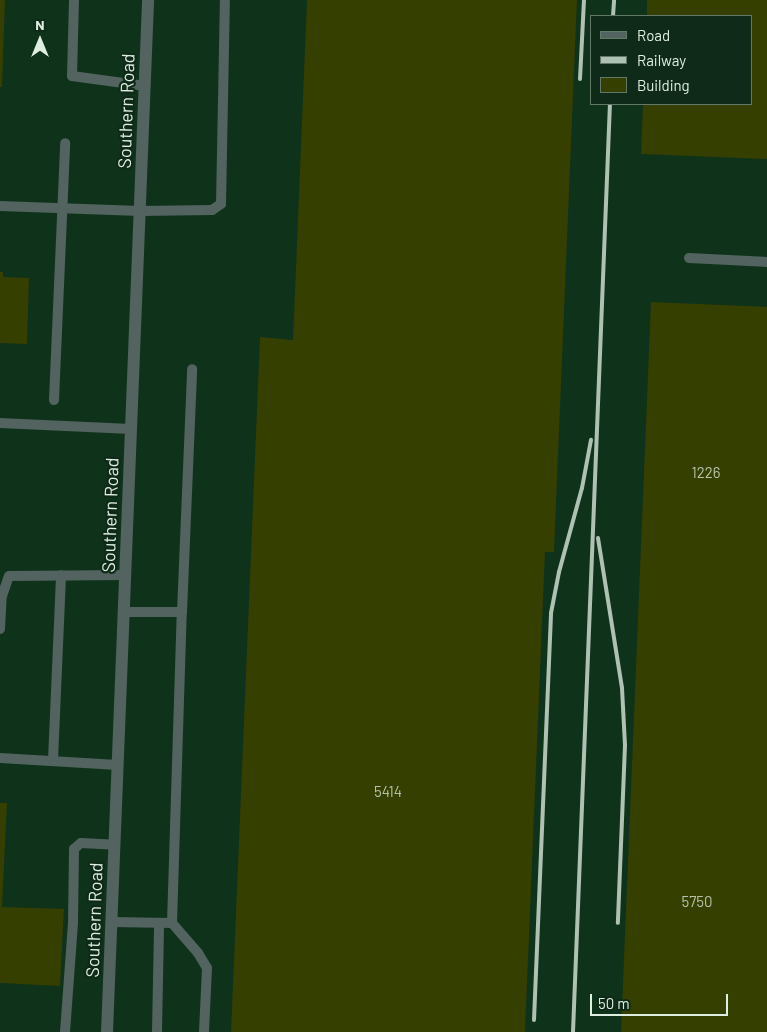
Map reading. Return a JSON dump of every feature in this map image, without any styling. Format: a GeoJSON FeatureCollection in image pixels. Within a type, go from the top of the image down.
{"type":"FeatureCollection","features":[{"type":"Feature","properties":{"kind":"street","name":"Southern Road"},"geometry":{"type":"LineString","coordinates":[[107,1032],[148,0]]}},
{"type":"Feature","properties":{"kind":"lane"},"geometry":{"type":"LineString","coordinates":[[74,0],[72,76],[144,86]]}},
{"type":"Feature","properties":{"kind":"lane"},"geometry":{"type":"LineString","coordinates":[[0,206],[140,211],[212,210],[221,204],[225,0]]}},
{"type":"Feature","properties":{"kind":"lane"},"geometry":{"type":"LineString","coordinates":[[54,400],[64,143]]}},
{"type":"Feature","properties":{"kind":"lane"},"geometry":{"type":"LineString","coordinates":[[689,258],[767,262]]}},
{"type":"Feature","properties":{"kind":"lane"},"geometry":{"type":"LineString","coordinates":[[192,370],[172,923],[198,953],[207,968],[204,1032]]}},
{"type":"Feature","properties":{"kind":"lane"},"geometry":{"type":"LineString","coordinates":[[0,423],[131,429]]}},
{"type":"Feature","properties":{"kind":"lane"},"geometry":{"type":"LineString","coordinates":[[53,760],[61,575]]}},
{"type":"Feature","properties":{"kind":"lane"},"geometry":{"type":"LineString","coordinates":[[0,629],[2,596],[9,576],[125,575]]}},
{"type":"Feature","properties":{"kind":"lane"},"geometry":{"type":"LineString","coordinates":[[124,612],[182,612]]}},
{"type":"Feature","properties":{"kind":"lane"},"geometry":{"type":"LineString","coordinates":[[0,758],[118,765]]}},
{"type":"Feature","properties":{"kind":"lane"},"geometry":{"type":"LineString","coordinates":[[65,1032],[73,924],[74,849],[81,843],[114,845]]}},
{"type":"Feature","properties":{"kind":"lane"},"geometry":{"type":"LineString","coordinates":[[112,922],[172,923]]}},
{"type":"Feature","properties":{"kind":"lane"},"geometry":{"type":"LineString","coordinates":[[157,1032],[159,923]]}},
{"type":"Feature","properties":{"kind":"shaded area"},"geometry":{"type":"Polygon","coordinates":[[[0,0],[767,0],[767,1032],[0,1032],[0,0]]]}},
{"type":"Feature","properties":{"kind":"building"},"geometry":{"type":"Polygon","coordinates":[[[0,0],[5,0],[2,87],[0,87],[0,0]]]}},
{"type":"Feature","properties":{"kind":"building"},"geometry":{"type":"Polygon","coordinates":[[[307,0],[577,0],[554,552],[545,552],[525,1032],[231,1032],[260,337],[293,340],[307,0]]]}},
{"type":"Feature","properties":{"kind":"building"},"geometry":{"type":"Polygon","coordinates":[[[647,0],[767,0],[767,159],[641,154],[643,105],[752,105],[752,15],[647,15],[647,0]]]}},
{"type":"Feature","properties":{"kind":"building"},"geometry":{"type":"Polygon","coordinates":[[[0,272],[3,272],[3,277],[29,278],[27,344],[0,343],[0,272]]]}},
{"type":"Feature","properties":{"kind":"building"},"geometry":{"type":"Polygon","coordinates":[[[651,302],[767,307],[767,1032],[621,1032],[651,302]]]}},
{"type":"Feature","properties":{"kind":"building"},"geometry":{"type":"Polygon","coordinates":[[[0,803],[7,803],[2,907],[64,909],[60,986],[0,983],[0,803]]]}},
{"type":"Feature","properties":{"kind":"railway"},"geometry":{"type":"LineString","coordinates":[[580,79],[584,0]]}},
{"type":"Feature","properties":{"kind":"railway"},"geometry":{"type":"LineString","coordinates":[[613,15],[614,0]]}},
{"type":"Feature","properties":{"kind":"railway"},"geometry":{"type":"LineString","coordinates":[[573,1032],[610,105]]}},
{"type":"Feature","properties":{"kind":"railway"},"geometry":{"type":"LineString","coordinates":[[534,1020],[551,613],[559,572],[582,488],[591,440]]}},
{"type":"Feature","properties":{"kind":"railway"},"geometry":{"type":"LineString","coordinates":[[598,538],[622,688],[625,745],[618,923]]}}]}
